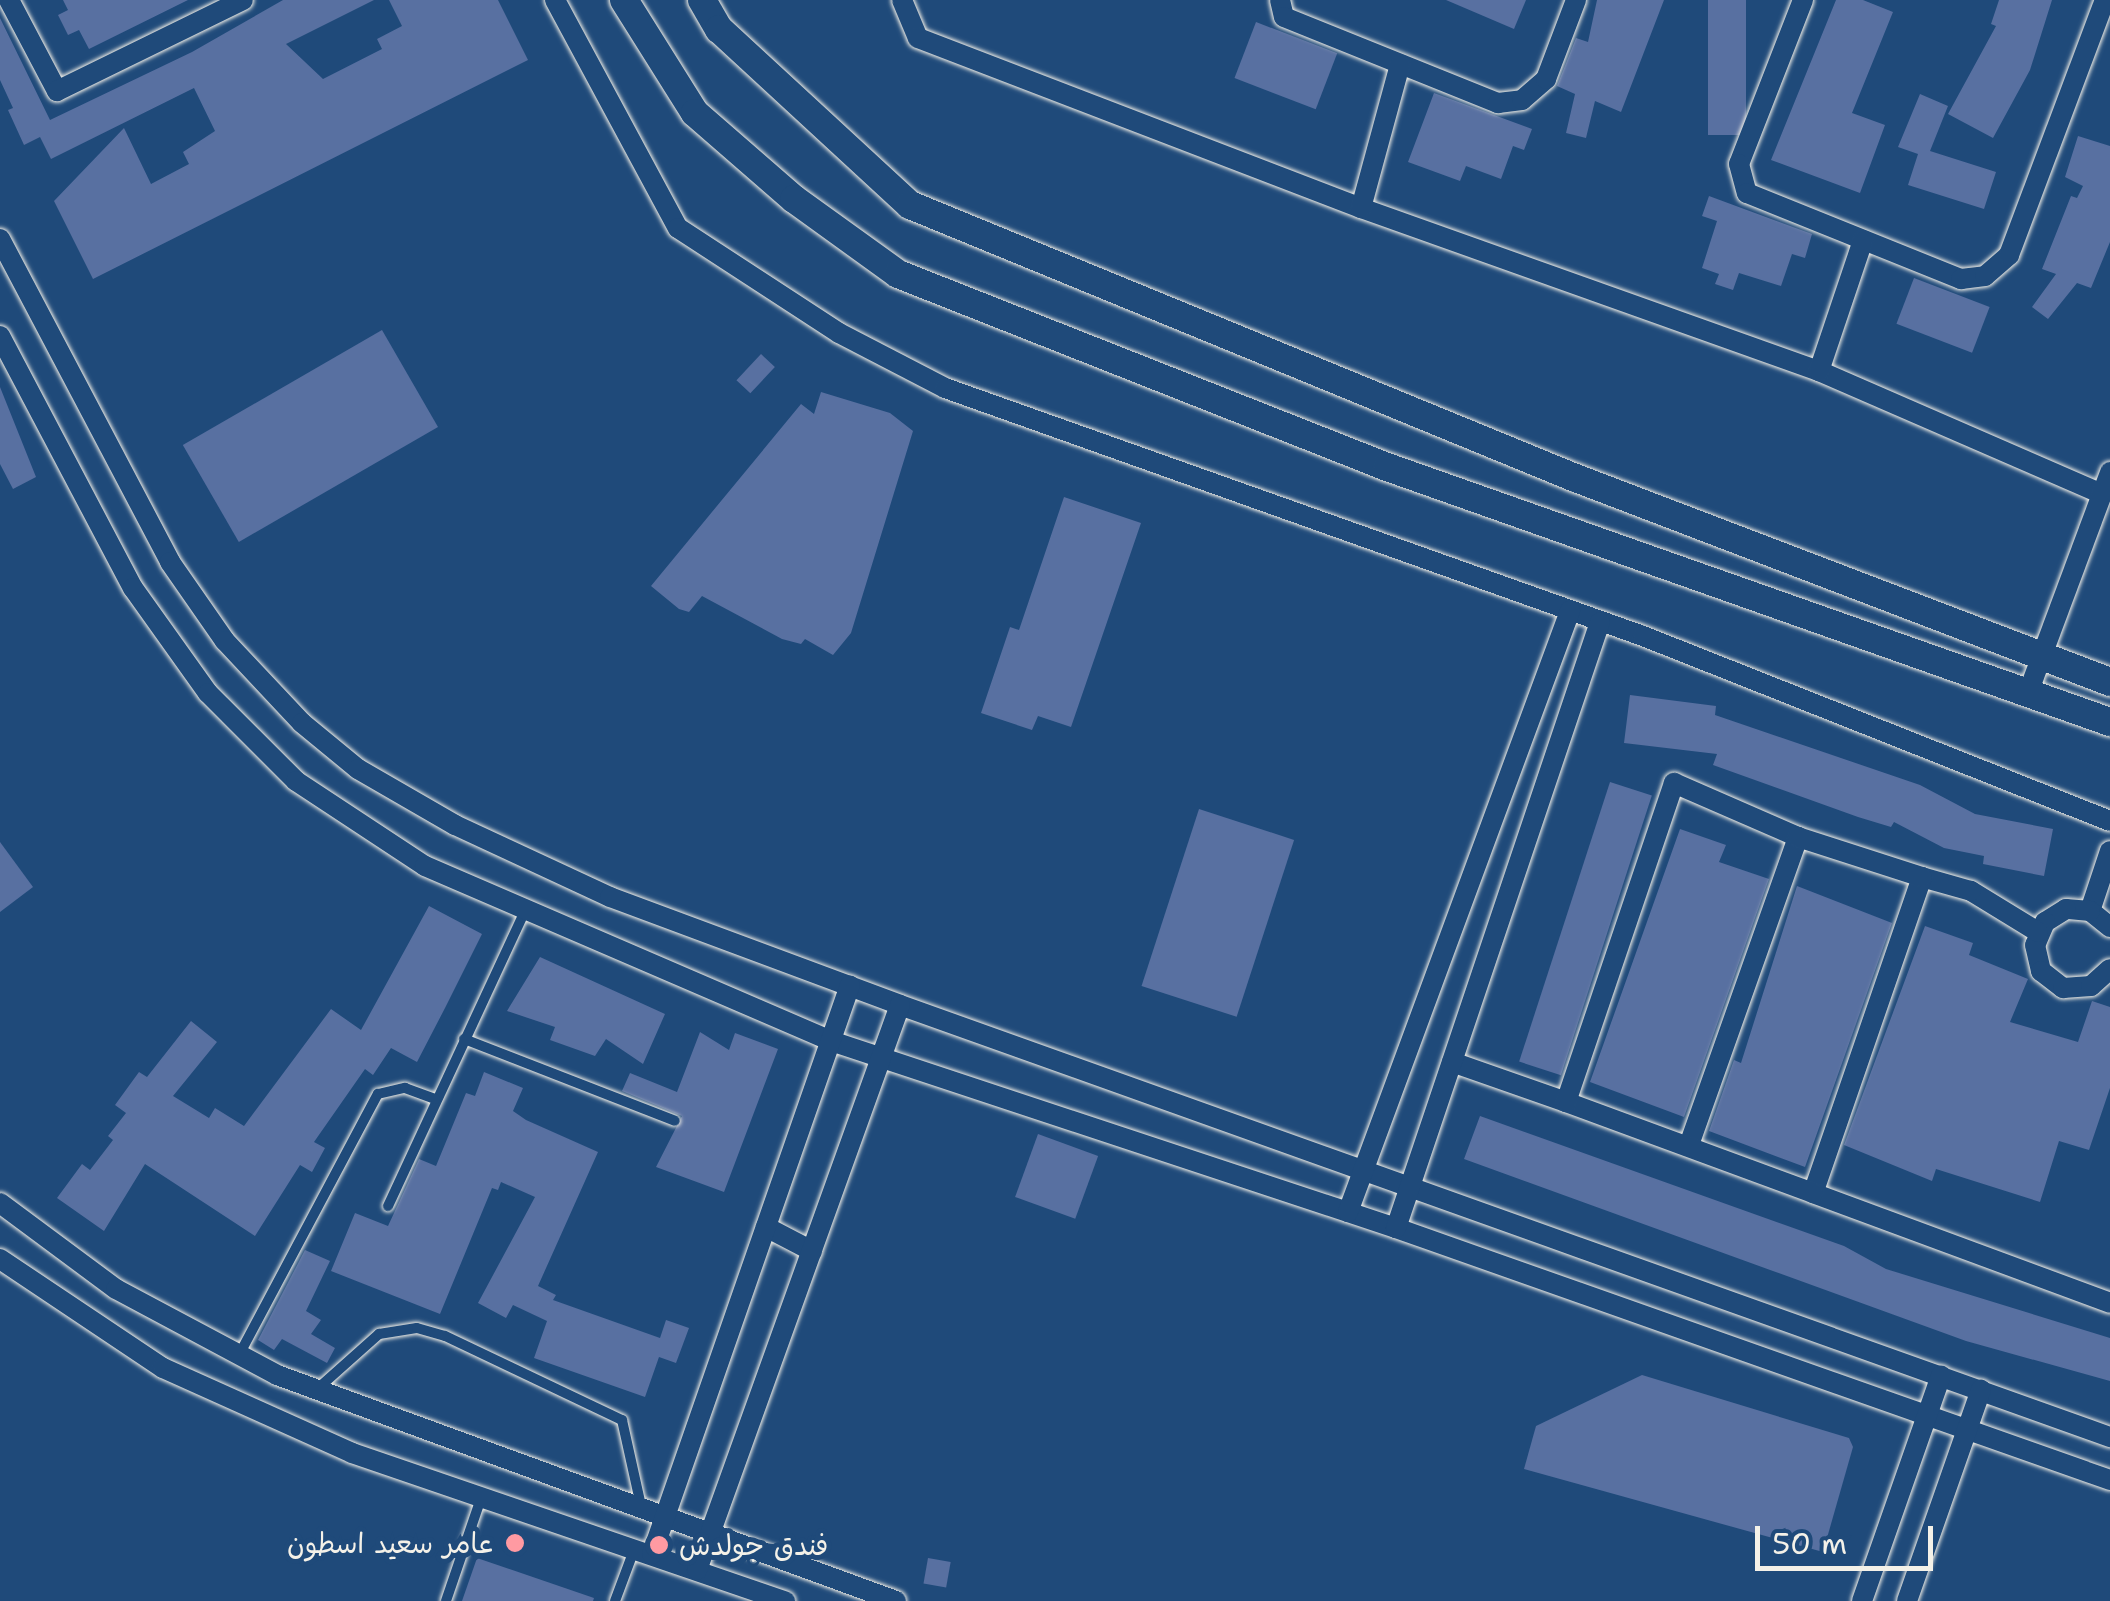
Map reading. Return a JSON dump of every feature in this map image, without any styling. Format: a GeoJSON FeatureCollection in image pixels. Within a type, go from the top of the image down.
{"type":"FeatureCollection","features":[{"type":"Feature","properties":{"kind":"street"},"geometry":{"type":"LineString","coordinates":[[9,0],[57,91],[243,0]]}},
{"type":"Feature","properties":{"kind":"street"},"geometry":{"type":"LineString","coordinates":[[555,0],[678,228],[839,333],[945,388],[1600,622],[2110,821]]}},
{"type":"Feature","properties":{"kind":"street"},"geometry":{"type":"LineString","coordinates":[[624,0],[696,114],[794,199],[898,274],[1387,467],[2110,722]]}},
{"type":"Feature","properties":{"kind":"street"},"geometry":{"type":"LineString","coordinates":[[702,0],[720,30],[910,205],[2040,660],[2110,682]]}},
{"type":"Feature","properties":{"kind":"street"},"geometry":{"type":"LineString","coordinates":[[902,0],[918,38],[1361,208],[1819,370],[2102,494]]}},
{"type":"Feature","properties":{"kind":"street"},"geometry":{"type":"LineString","coordinates":[[1280,0],[1284,17],[1498,103],[1522,100],[1546,79],[1576,0]]}},
{"type":"Feature","properties":{"kind":"street"},"geometry":{"type":"LineString","coordinates":[[1803,0],[1740,164],[1747,193],[1960,279],[1985,276],[2009,255],[2105,0]]}},
{"type":"Feature","properties":{"kind":"street"},"geometry":{"type":"LineString","coordinates":[[1361,208],[1400,64]]}},
{"type":"Feature","properties":{"kind":"street"},"geometry":{"type":"LineString","coordinates":[[0,239],[170,562],[225,641],[302,723],[358,769],[454,825],[610,897],[900,1005],[2110,1436]]}},
{"type":"Feature","properties":{"kind":"street"},"geometry":{"type":"LineString","coordinates":[[1819,370],[1863,240]]}},
{"type":"Feature","properties":{"kind":"street"},"geometry":{"type":"LineString","coordinates":[[0,336],[132,588],[208,693],[296,782],[425,866],[524,913],[831,1041],[1396,1228],[2110,1480]]}},
{"type":"Feature","properties":{"kind":"street"},"geometry":{"type":"LineString","coordinates":[[2028,693],[2110,472]]}},
{"type":"Feature","properties":{"kind":"street"},"geometry":{"type":"LineString","coordinates":[[1348,1212],[1570,611]]}},
{"type":"Feature","properties":{"kind":"street"},"geometry":{"type":"LineString","coordinates":[[1396,1228],[1600,622]]}},
{"type":"Feature","properties":{"kind":"street"},"geometry":{"type":"LineString","coordinates":[[1566,1102],[1674,783],[1798,838],[1971,890],[2038,932]]}},
{"type":"Feature","properties":{"kind":"street"},"geometry":{"type":"LineString","coordinates":[[1689,1145],[1798,838]]}},
{"type":"Feature","properties":{"kind":"street"},"geometry":{"type":"LineString","coordinates":[[2090,910],[2110,851]]}},
{"type":"Feature","properties":{"kind":"street"},"geometry":{"type":"LineString","coordinates":[[1813,1193],[1922,877]]}},
{"type":"Feature","properties":{"kind":"street"},"geometry":{"type":"LineString","coordinates":[[2110,927],[2090,910],[2066,909],[2038,932],[2036,959],[2051,981],[2077,989],[2110,969]]}},
{"type":"Feature","properties":{"kind":"street"},"geometry":{"type":"LineString","coordinates":[[643,1552],[664,1519],[850,985]]}},
{"type":"Feature","properties":{"kind":"street"},"geometry":{"type":"LineString","coordinates":[[698,1570],[900,1005]]}},
{"type":"Feature","properties":{"kind":"street"},"geometry":{"type":"LineString","coordinates":[[1452,1062],[1689,1145],[2110,1303]]}},
{"type":"Feature","properties":{"kind":"street"},"geometry":{"type":"LineString","coordinates":[[0,1204],[116,1289],[239,1356],[315,1391],[896,1601]]}},
{"type":"Feature","properties":{"kind":"street"},"geometry":{"type":"LineString","coordinates":[[766,1228],[812,1251]]}},
{"type":"Feature","properties":{"kind":"street"},"geometry":{"type":"LineString","coordinates":[[0,1259],[164,1368],[352,1453],[785,1601]]}},
{"type":"Feature","properties":{"kind":"street"},"geometry":{"type":"LineString","coordinates":[[1862,1601],[1941,1376]]}},
{"type":"Feature","properties":{"kind":"street"},"geometry":{"type":"LineString","coordinates":[[1907,1601],[1981,1390]]}},
{"type":"Feature","properties":{"kind":"lane"},"geometry":{"type":"LineString","coordinates":[[388,1206],[524,913]]}},
{"type":"Feature","properties":{"kind":"lane"},"geometry":{"type":"LineString","coordinates":[[464,1039],[676,1121]]}},
{"type":"Feature","properties":{"kind":"lane"},"geometry":{"type":"LineString","coordinates":[[239,1356],[378,1094],[404,1088],[435,1098]]}},
{"type":"Feature","properties":{"kind":"lane"},"geometry":{"type":"LineString","coordinates":[[315,1391],[379,1334],[417,1328],[444,1336],[622,1420],[642,1511]]}},
{"type":"Feature","properties":{"kind":"lane"},"geometry":{"type":"LineString","coordinates":[[446,1601],[481,1497]]}},
{"type":"Feature","properties":{"kind":"lane"},"geometry":{"type":"LineString","coordinates":[[616,1601],[643,1552]]}},
{"type":"Feature","properties":{"kind":"building"},"geometry":{"type":"Polygon","coordinates":[[[63,0],[188,0],[89,49],[79,30],[68,35],[58,15],[68,10],[63,0]]]}},
{"type":"Feature","properties":{"kind":"building"},"geometry":{"type":"Polygon","coordinates":[[[283,0],[374,0],[286,44],[323,79],[382,49],[377,39],[402,26],[389,0],[498,0],[528,60],[93,279],[54,201],[124,128],[151,184],[189,164],[183,152],[215,131],[194,88],[51,159],[40,137],[24,145],[0,80],[0,18],[50,120],[192,52],[283,0]]]}},
{"type":"Feature","properties":{"kind":"building"},"geometry":{"type":"Polygon","coordinates":[[[1446,0],[1526,0],[1514,29],[1446,0]]]}},
{"type":"Feature","properties":{"kind":"building"},"geometry":{"type":"Polygon","coordinates":[[[1597,0],[1664,0],[1621,112],[1595,101],[1586,138],[1566,133],[1575,94],[1557,86],[1576,38],[1588,42],[1597,0]]]}},
{"type":"Feature","properties":{"kind":"building"},"geometry":{"type":"Polygon","coordinates":[[[1708,0],[1746,0],[1746,135],[1708,135],[1708,0]]]}},
{"type":"Feature","properties":{"kind":"building"},"geometry":{"type":"Polygon","coordinates":[[[1836,0],[1863,0],[1893,12],[1852,113],[1885,125],[1860,193],[1771,160],[1836,0]]]}},
{"type":"Feature","properties":{"kind":"building"},"geometry":{"type":"Polygon","coordinates":[[[1999,0],[2052,0],[2030,70],[1993,138],[1948,114],[1996,26],[1991,24],[1999,0]]]}},
{"type":"Feature","properties":{"kind":"building"},"geometry":{"type":"Polygon","coordinates":[[[1256,22],[1337,53],[1316,109],[1234,78],[1256,22]]]}},
{"type":"Feature","properties":{"kind":"building"},"geometry":{"type":"Polygon","coordinates":[[[1434,93],[1532,129],[1524,150],[1513,146],[1501,179],[1466,166],[1460,181],[1408,162],[1434,93]]]}},
{"type":"Feature","properties":{"kind":"building"},"geometry":{"type":"Polygon","coordinates":[[[1920,94],[1948,106],[1930,151],[1996,172],[1984,209],[1908,185],[1918,154],[1898,147],[1920,94]]]}},
{"type":"Feature","properties":{"kind":"building"},"geometry":{"type":"Polygon","coordinates":[[[2078,136],[2110,146],[2110,242],[2091,288],[2077,283],[2048,319],[2032,307],[2056,274],[2042,269],[2071,196],[2077,198],[2083,186],[2065,177],[2078,136]]]}},
{"type":"Feature","properties":{"kind":"building"},"geometry":{"type":"Polygon","coordinates":[[[1709,196],[1812,234],[1805,258],[1792,254],[1781,286],[1739,273],[1733,290],[1715,284],[1719,274],[1702,268],[1717,221],[1702,216],[1709,196]]]}},
{"type":"Feature","properties":{"kind":"building"},"geometry":{"type":"Polygon","coordinates":[[[1914,278],[1990,307],[1972,353],[1896,324],[1914,278]]]}},
{"type":"Feature","properties":{"kind":"building"},"geometry":{"type":"Polygon","coordinates":[[[382,330],[438,427],[239,542],[183,445],[382,330]]]}},
{"type":"Feature","properties":{"kind":"building"},"geometry":{"type":"Polygon","coordinates":[[[761,354],[775,367],[750,393],[736,380],[761,354]]]}},
{"type":"Feature","properties":{"kind":"building"},"geometry":{"type":"Polygon","coordinates":[[[0,387],[36,477],[13,489],[0,464],[0,387]]]}},
{"type":"Feature","properties":{"kind":"building"},"geometry":{"type":"Polygon","coordinates":[[[821,392],[890,413],[913,431],[851,633],[833,655],[805,639],[801,644],[782,639],[702,596],[689,612],[679,609],[651,586],[801,404],[814,414],[821,392]]]}},
{"type":"Feature","properties":{"kind":"building"},"geometry":{"type":"Polygon","coordinates":[[[1064,497],[1141,523],[1071,727],[1038,716],[1032,730],[981,713],[1010,627],[1019,630],[1064,497]]]}},
{"type":"Feature","properties":{"kind":"building"},"geometry":{"type":"Polygon","coordinates":[[[1630,695],[1716,706],[1715,715],[1920,785],[1975,814],[2053,829],[2044,876],[1983,864],[1984,856],[1944,848],[1894,822],[1891,827],[1858,817],[1713,765],[1717,754],[1624,743],[1630,695]]]}},
{"type":"Feature","properties":{"kind":"building"},"geometry":{"type":"Polygon","coordinates":[[[1610,782],[1652,796],[1561,1075],[1519,1062],[1610,782]]]}},
{"type":"Feature","properties":{"kind":"building"},"geometry":{"type":"Polygon","coordinates":[[[1199,809],[1294,840],[1237,1017],[1142,986],[1199,809]]]}},
{"type":"Feature","properties":{"kind":"building"},"geometry":{"type":"Polygon","coordinates":[[[1680,829],[1726,845],[1719,862],[1769,879],[1684,1117],[1590,1082],[1680,829]]]}},
{"type":"Feature","properties":{"kind":"building"},"geometry":{"type":"Polygon","coordinates":[[[0,842],[33,887],[0,912],[0,842]]]}},
{"type":"Feature","properties":{"kind":"building"},"geometry":{"type":"Polygon","coordinates":[[[1797,886],[1892,923],[1805,1167],[1709,1131],[1734,1060],[1741,1063],[1797,886]]]}},
{"type":"Feature","properties":{"kind":"building"},"geometry":{"type":"Polygon","coordinates":[[[429,906],[482,934],[417,1062],[391,1048],[373,1075],[365,1069],[314,1142],[325,1148],[312,1172],[300,1165],[255,1236],[145,1164],[104,1231],[57,1198],[82,1164],[90,1170],[113,1140],[108,1136],[126,1113],[115,1105],[139,1072],[147,1077],[191,1021],[217,1042],[173,1096],[209,1118],[215,1108],[244,1126],[331,1009],[361,1030],[429,906]]]}},
{"type":"Feature","properties":{"kind":"building"},"geometry":{"type":"Polygon","coordinates":[[[1925,926],[1973,943],[1969,955],[2028,979],[2010,1022],[2078,1042],[2092,1001],[2110,1007],[2110,1088],[2089,1150],[2059,1141],[2040,1202],[1936,1169],[1932,1181],[1844,1145],[1925,926]]]}},
{"type":"Feature","properties":{"kind":"building"},"geometry":{"type":"Polygon","coordinates":[[[540,957],[665,1014],[643,1064],[606,1039],[595,1056],[550,1040],[555,1027],[507,1011],[540,957]]]}},
{"type":"Feature","properties":{"kind":"building"},"geometry":{"type":"Polygon","coordinates":[[[700,1032],[729,1050],[735,1033],[778,1049],[724,1192],[656,1167],[682,1116],[622,1091],[630,1073],[677,1092],[700,1032]]]}},
{"type":"Feature","properties":{"kind":"building"},"geometry":{"type":"Polygon","coordinates":[[[484,1072],[523,1088],[513,1111],[598,1152],[538,1286],[556,1295],[553,1300],[660,1338],[666,1320],[689,1328],[676,1363],[659,1357],[645,1397],[534,1358],[547,1321],[513,1305],[506,1318],[478,1303],[535,1197],[501,1182],[498,1190],[492,1188],[440,1314],[331,1271],[355,1213],[388,1226],[419,1159],[436,1166],[466,1093],[475,1096],[484,1072]]]}},
{"type":"Feature","properties":{"kind":"building"},"geometry":{"type":"Polygon","coordinates":[[[1480,1116],[1844,1246],[1886,1269],[2110,1338],[2110,1381],[1966,1341],[1464,1159],[1480,1116]]]}},
{"type":"Feature","properties":{"kind":"building"},"geometry":{"type":"Polygon","coordinates":[[[1038,1134],[1098,1156],[1075,1219],[1015,1197],[1038,1134]]]}},
{"type":"Feature","properties":{"kind":"building"},"geometry":{"type":"Polygon","coordinates":[[[305,1250],[330,1261],[306,1311],[321,1320],[311,1334],[335,1348],[327,1363],[282,1339],[274,1350],[258,1340],[305,1250]]]}},
{"type":"Feature","properties":{"kind":"building"},"geometry":{"type":"Polygon","coordinates":[[[1642,1375],[1849,1438],[1853,1447],[1823,1552],[1524,1469],[1536,1426],[1642,1375]]]}},
{"type":"Feature","properties":{"kind":"building"},"geometry":{"type":"Polygon","coordinates":[[[477,1558],[594,1598],[593,1601],[462,1601],[477,1558]]]}},
{"type":"Feature","properties":{"kind":"building"},"geometry":{"type":"Polygon","coordinates":[[[928,1558],[951,1562],[946,1588],[923,1584],[928,1558]]]}},
{"type":"Feature","properties":{"kind":"place","name":"عامر سعيد اسطون"},"geometry":{"type":"Point","coordinates":[515,1543]}},
{"type":"Feature","properties":{"kind":"place","name":"فندق جولدش"},"geometry":{"type":"Point","coordinates":[659,1545]}}]}
